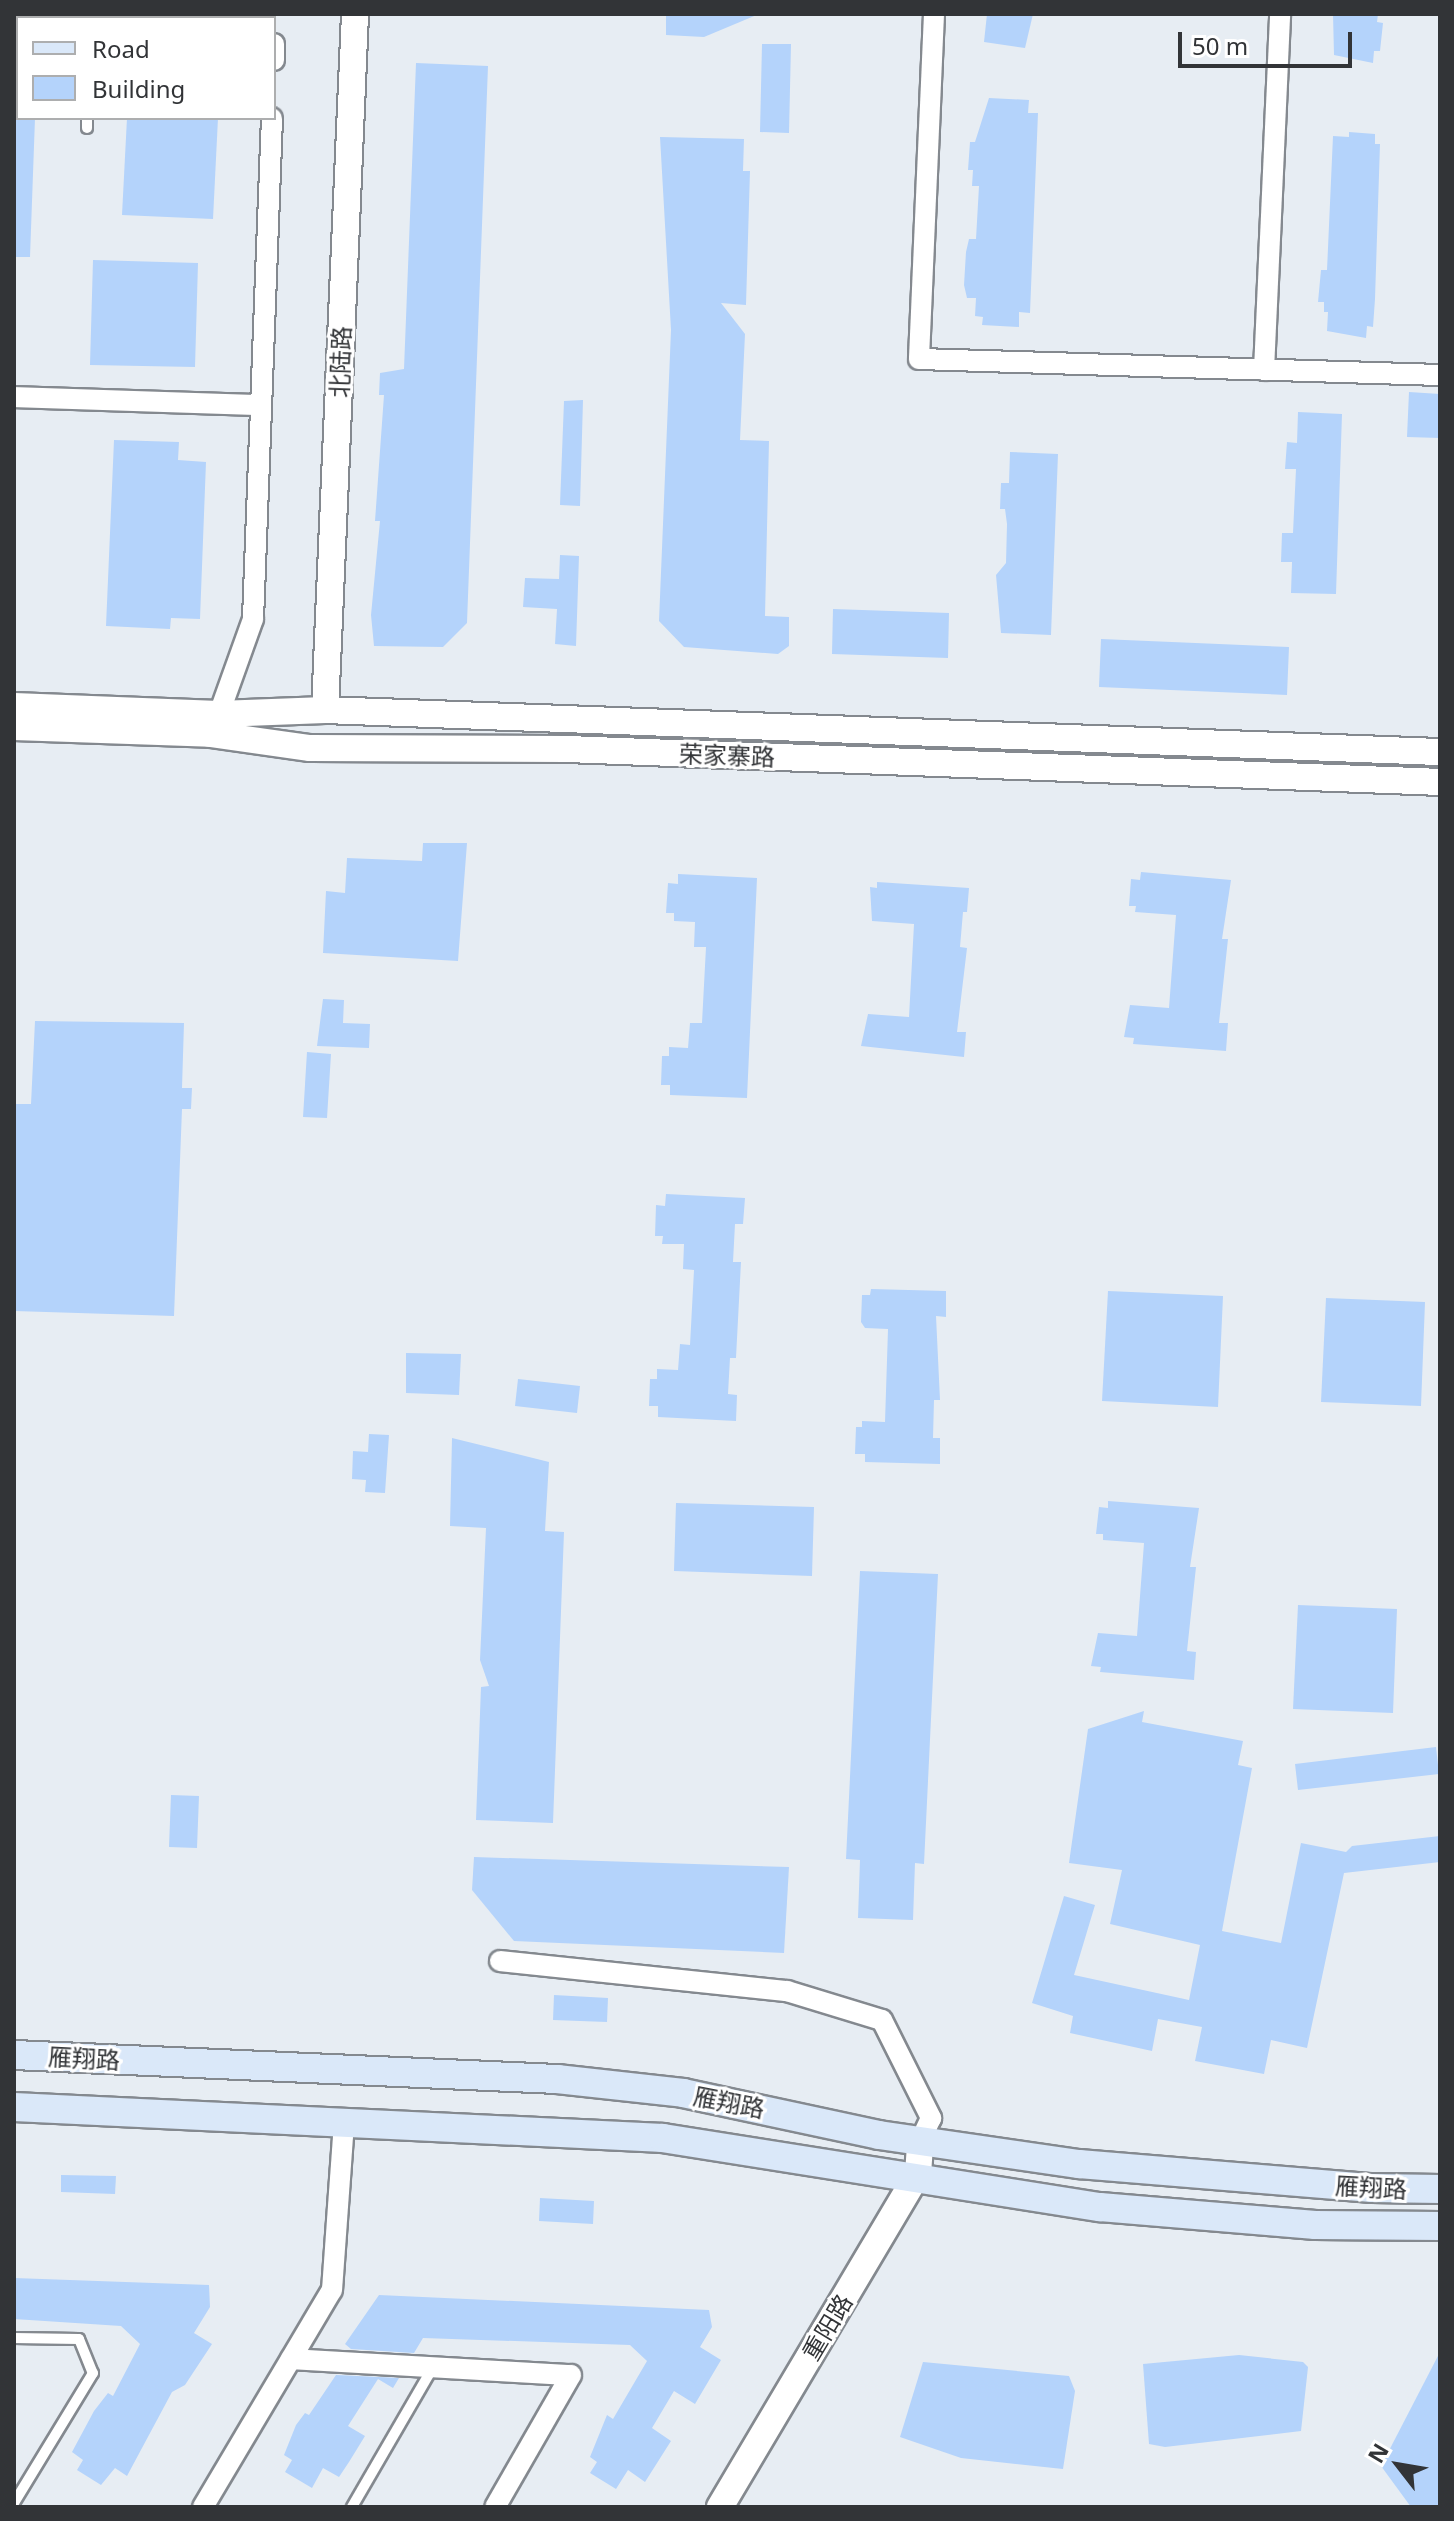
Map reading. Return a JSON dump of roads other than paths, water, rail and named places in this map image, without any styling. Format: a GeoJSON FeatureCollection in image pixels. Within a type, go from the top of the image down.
{"type":"FeatureCollection","features":[{"type":"Feature","properties":{"kind":"main road","name":"雁翔路"},"geometry":{"type":"LineString","coordinates":[[14,2055],[557,2079],[683,2093],[920,2142],[1184,2175],[1440,2189]]}},
{"type":"Feature","properties":{"kind":"main road","name":"雁翔路"},"geometry":{"type":"LineString","coordinates":[[14,2107],[663,2138],[918,2174],[1100,2207],[1315,2225],[1440,2226]]}},
{"type":"Feature","properties":{"kind":"street","name":"北陆路"},"geometry":{"type":"LineString","coordinates":[[325,710],[355,14]]}},
{"type":"Feature","properties":{"kind":"street"},"geometry":{"type":"LineString","coordinates":[[934,14],[919,359],[1440,375]]}},
{"type":"Feature","properties":{"kind":"street"},"geometry":{"type":"LineString","coordinates":[[1264,370],[1280,14]]}},
{"type":"Feature","properties":{"kind":"street"},"geometry":{"type":"LineString","coordinates":[[219,714],[253,619],[272,120]]}},
{"type":"Feature","properties":{"kind":"street"},"geometry":{"type":"LineString","coordinates":[[14,397],[261,405]]}},
{"type":"Feature","properties":{"kind":"street","name":"荣家寨路"},"geometry":{"type":"LineString","coordinates":[[14,706],[219,714],[325,710],[1440,752]]}},
{"type":"Feature","properties":{"kind":"street","name":"荣家寨路"},"geometry":{"type":"LineString","coordinates":[[14,727],[210,734],[310,748],[567,749],[1440,782]]}},
{"type":"Feature","properties":{"kind":"street"},"geometry":{"type":"LineString","coordinates":[[500,1961],[787,1991],[882,2020],[931,2118],[920,2142]]}},
{"type":"Feature","properties":{"kind":"street"},"geometry":{"type":"LineString","coordinates":[[203,2507],[332,2290],[344,2124]]}},
{"type":"Feature","properties":{"kind":"street","name":"重阳路"},"geometry":{"type":"LineString","coordinates":[[720,2507],[918,2174],[920,2142]]}},
{"type":"Feature","properties":{"kind":"street"},"geometry":{"type":"LineString","coordinates":[[291,2359],[571,2375],[495,2507]]}},
{"type":"Feature","properties":{"kind":"lane"},"geometry":{"type":"LineString","coordinates":[[14,2338],[79,2339],[93,2373],[14,2503]]}},
{"type":"Feature","properties":{"kind":"lane"},"geometry":{"type":"LineString","coordinates":[[352,2507],[433,2367]]}}]}
